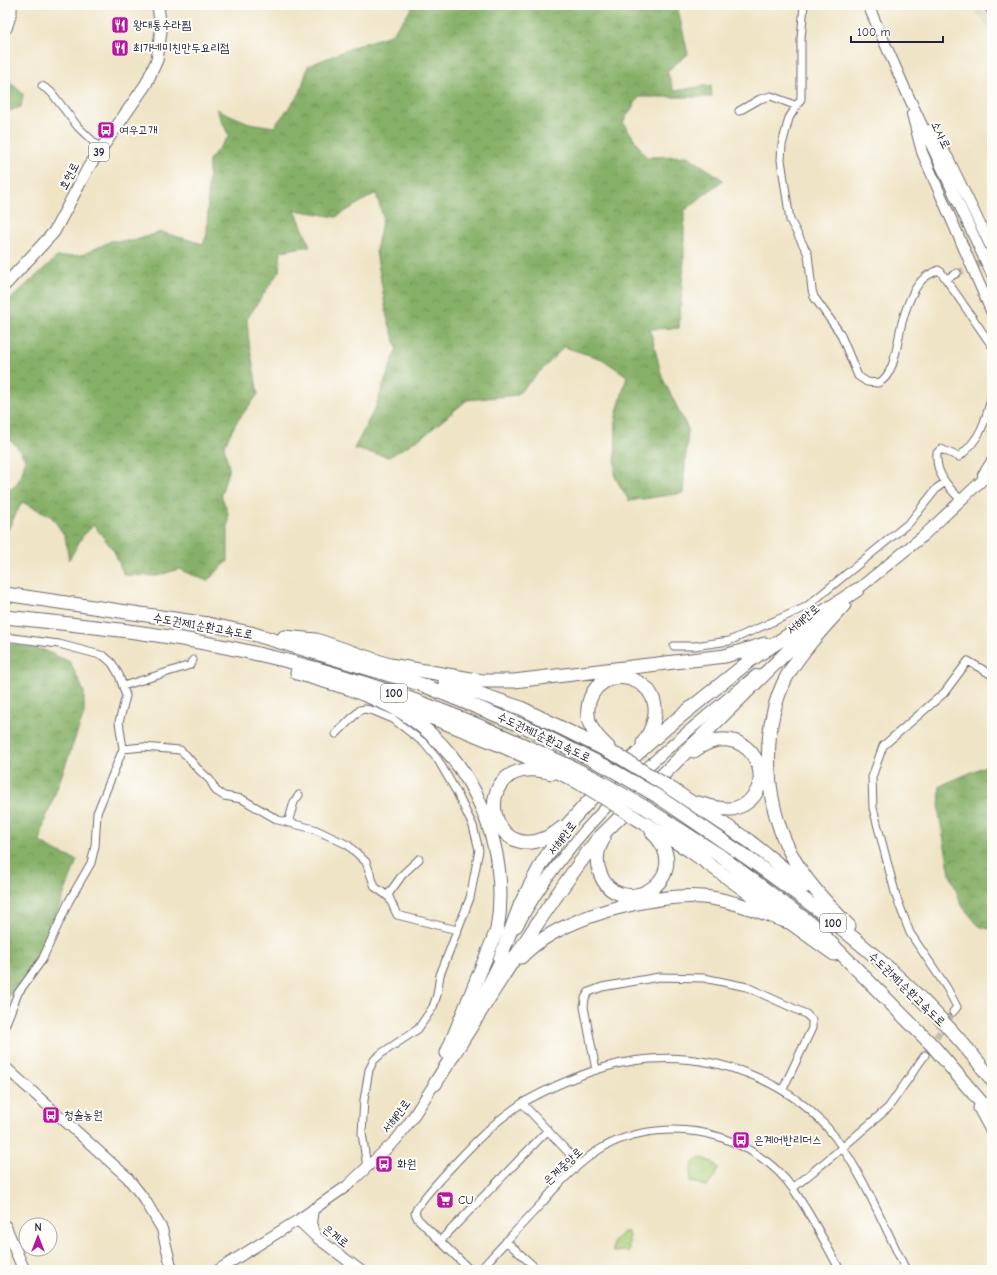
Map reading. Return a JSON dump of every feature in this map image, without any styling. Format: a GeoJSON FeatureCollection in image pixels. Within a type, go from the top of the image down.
{"type":"FeatureCollection","features":[{"type":"Feature","properties":{"kind":"highway"},"geometry":{"type":"LineString","coordinates":[[500,959],[524,897],[542,863],[569,823],[609,779],[635,754],[752,659],[856,590]]}},
{"type":"Feature","properties":{"kind":"highway"},"geometry":{"type":"LineString","coordinates":[[838,916],[798,865],[782,832],[774,805],[769,775],[770,741],[777,697],[787,676],[799,657],[856,590]]}},
{"type":"Feature","properties":{"kind":"highway","name":"수도권제1순환고속도로"},"geometry":{"type":"LineString","coordinates":[[5,594],[208,624],[250,633],[423,685],[530,729],[607,767],[658,796],[782,882],[884,963],[964,1046],[991,1077]]}},
{"type":"Feature","properties":{"kind":"highway","name":"수도권제1순환고속도로"},"geometry":{"type":"LineString","coordinates":[[5,617],[184,640],[261,654],[354,679],[416,700],[478,724],[585,782],[646,808],[718,855],[766,889],[814,926],[932,1045],[992,1115]]}},
{"type":"Feature","properties":{"kind":"highway"},"geometry":{"type":"LineString","coordinates":[[390,666],[482,681],[514,681],[725,656],[752,649],[773,641],[811,621]]}},
{"type":"Feature","properties":{"kind":"highway"},"geometry":{"type":"LineString","coordinates":[[250,633],[316,640],[390,666],[470,689],[521,708],[618,756],[690,801],[748,841],[799,879],[884,963]]}},
{"type":"Feature","properties":{"kind":"highway"},"geometry":{"type":"LineString","coordinates":[[436,1084],[493,990],[571,874],[597,840],[614,821],[670,769],[803,636]]}},
{"type":"Feature","properties":{"kind":"highway"},"geometry":{"type":"LineString","coordinates":[[184,640],[351,689],[492,741],[585,782],[636,818],[689,850],[864,976]]}},
{"type":"Feature","properties":{"kind":"highway"},"geometry":{"type":"LineString","coordinates":[[618,756],[595,735],[588,723],[587,708],[591,694],[598,686],[616,678],[634,680],[646,688],[654,699],[655,718],[651,731],[635,754]]}},
{"type":"Feature","properties":{"kind":"highway"},"geometry":{"type":"LineString","coordinates":[[351,689],[406,714],[427,730],[448,751],[463,769],[477,794],[497,863],[500,895],[496,930],[436,1084]]}},
{"type":"Feature","properties":{"kind":"highway"},"geometry":{"type":"LineString","coordinates":[[670,769],[697,749],[718,740],[729,740],[739,743],[750,750],[756,758],[760,779],[756,791],[748,802],[733,810],[690,801]]}},
{"type":"Feature","properties":{"kind":"highway"},"geometry":{"type":"LineString","coordinates":[[569,823],[543,839],[523,842],[513,839],[506,835],[496,820],[494,801],[499,786],[506,778],[515,773],[526,770],[541,770],[585,782]]}},
{"type":"Feature","properties":{"kind":"highway"},"geometry":{"type":"LineString","coordinates":[[614,821],[598,851],[598,868],[607,885],[614,891],[632,896],[652,890],[664,875],[667,858],[660,840],[636,818]]}},
{"type":"Feature","properties":{"kind":"highway"},"geometry":{"type":"LineString","coordinates":[[493,990],[523,955],[557,930],[581,919],[638,904],[676,897],[703,897],[743,905],[788,922]]}},
{"type":"Feature","properties":{"kind":"highway","name":"수도권제1순환고속도로"},"geometry":{"type":"LineString","coordinates":[[964,1081],[992,1130]]}},
{"type":"Feature","properties":{"kind":"main road","name":"호현로"},"geometry":{"type":"LineString","coordinates":[[5,284],[54,232],[88,168],[146,84],[157,60],[161,31],[158,5]]}},
{"type":"Feature","properties":{"kind":"main road","name":"소사로"},"geometry":{"type":"LineString","coordinates":[[868,5],[906,91],[992,275]]}},
{"type":"Feature","properties":{"kind":"main road"},"geometry":{"type":"LineString","coordinates":[[906,91],[948,158],[989,232],[992,249]]}},
{"type":"Feature","properties":{"kind":"main road"},"geometry":{"type":"LineString","coordinates":[[906,91],[922,152],[992,313]]}},
{"type":"Feature","properties":{"kind":"main road"},"geometry":{"type":"LineString","coordinates":[[977,484],[992,462]]}},
{"type":"Feature","properties":{"kind":"main road","name":"서해안로"},"geometry":{"type":"LineString","coordinates":[[218,1270],[298,1220],[348,1186],[396,1140],[436,1084],[520,921],[540,889],[588,825],[627,784],[667,748],[922,536],[992,471]]}},
{"type":"Feature","properties":{"kind":"main road"},"geometry":{"type":"LineString","coordinates":[[977,484],[992,475]]}},
{"type":"Feature","properties":{"kind":"main road"},"geometry":{"type":"LineString","coordinates":[[5,1066],[132,1183],[145,1200],[162,1228],[172,1270]]}},
{"type":"Feature","properties":{"kind":"main road"},"geometry":{"type":"LineString","coordinates":[[313,1209],[311,1223],[316,1237]]}},
{"type":"Feature","properties":{"kind":"main road","name":"은계로"},"geometry":{"type":"LineString","coordinates":[[298,1220],[316,1237],[360,1270]]}},
{"type":"Feature","properties":{"kind":"main road"},"geometry":{"type":"LineString","coordinates":[[5,1226],[24,1270]]}},
{"type":"Feature","properties":{"kind":"street"},"geometry":{"type":"LineString","coordinates":[[8,29],[13,13],[13,5]]}},
{"type":"Feature","properties":{"kind":"street"},"geometry":{"type":"LineString","coordinates":[[804,5],[801,39],[802,97],[787,124],[782,145],[781,160],[790,220],[808,254],[814,297],[837,327],[846,345],[855,370],[862,380],[878,383],[889,372],[895,354],[903,318],[914,293],[925,277],[938,270],[946,279],[992,346]]}},
{"type":"Feature","properties":{"kind":"street"},"geometry":{"type":"LineString","coordinates":[[987,5],[992,12]]}},
{"type":"Feature","properties":{"kind":"street"},"geometry":{"type":"LineString","coordinates":[[42,86],[51,92],[78,127],[101,149]]}},
{"type":"Feature","properties":{"kind":"street"},"geometry":{"type":"LineString","coordinates":[[739,111],[760,99],[771,96],[797,106]]}},
{"type":"Feature","properties":{"kind":"street"},"geometry":{"type":"LineString","coordinates":[[946,279],[957,274]]}},
{"type":"Feature","properties":{"kind":"street"},"geometry":{"type":"LineString","coordinates":[[961,500],[944,483],[938,464],[937,453],[941,449],[944,449],[959,457],[968,449],[976,440],[985,425],[992,395]]}},
{"type":"Feature","properties":{"kind":"street"},"geometry":{"type":"LineString","coordinates":[[674,646],[694,646],[729,641],[806,607],[910,522],[937,488],[944,483]]}},
{"type":"Feature","properties":{"kind":"street"},"geometry":{"type":"LineString","coordinates":[[5,637],[63,644],[104,656],[116,669],[123,686],[126,699],[119,722],[123,749],[97,813],[96,846],[91,863],[69,901],[42,960],[18,993],[5,1026]]}},
{"type":"Feature","properties":{"kind":"street"},"geometry":{"type":"LineString","coordinates":[[123,686],[190,665],[193,660]]}},
{"type":"Feature","properties":{"kind":"street"},"geometry":{"type":"LineString","coordinates":[[953,1012],[957,1007],[947,988],[910,933],[896,896],[873,808],[872,777],[883,746],[944,693],[968,661],[992,675]]}},
{"type":"Feature","properties":{"kind":"street"},"geometry":{"type":"LineString","coordinates":[[336,734],[360,710],[364,709],[386,715],[404,726],[424,743],[447,773],[473,826],[479,846],[470,898],[440,975],[435,1001],[429,1014],[418,1029],[374,1060],[369,1070],[364,1100],[362,1133],[367,1167]]}},
{"type":"Feature","properties":{"kind":"street"},"geometry":{"type":"LineString","coordinates":[[123,749],[143,747],[180,750],[196,768],[210,780],[219,793],[224,796],[242,799],[270,816],[288,823],[314,829],[348,845],[366,862],[375,887],[387,896],[394,911],[400,916],[457,930]]}},
{"type":"Feature","properties":{"kind":"street"},"geometry":{"type":"LineString","coordinates":[[288,823],[294,802],[299,795]]}},
{"type":"Feature","properties":{"kind":"street"},"geometry":{"type":"LineString","coordinates":[[387,896],[402,874],[419,859]]}},
{"type":"Feature","properties":{"kind":"street"},"geometry":{"type":"LineString","coordinates":[[596,1070],[584,1007],[585,998],[589,992],[602,987],[659,976],[704,978],[747,987],[806,1014],[812,1020],[812,1028],[783,1089]]}},
{"type":"Feature","properties":{"kind":"street"},"geometry":{"type":"LineString","coordinates":[[793,1188],[888,1108],[925,1055]]}},
{"type":"Feature","properties":{"kind":"street"},"geometry":{"type":"LineString","coordinates":[[470,1270],[418,1219],[415,1213],[417,1206],[487,1130],[522,1103],[542,1092],[596,1070],[648,1059],[677,1058],[727,1068],[760,1079],[783,1089],[813,1113],[835,1137],[850,1159],[906,1270]]}},
{"type":"Feature","properties":{"kind":"street"},"geometry":{"type":"LineString","coordinates":[[522,1103],[579,1164]]}},
{"type":"Feature","properties":{"kind":"street","name":"은계중앙로"},"geometry":{"type":"LineString","coordinates":[[480,1270],[579,1164],[598,1150],[636,1135],[657,1130],[676,1129],[694,1131],[728,1140],[757,1154],[769,1163],[793,1188],[840,1270]]}},
{"type":"Feature","properties":{"kind":"street"},"geometry":{"type":"LineString","coordinates":[[440,1240],[548,1130]]}},
{"type":"Feature","properties":{"kind":"street"},"geometry":{"type":"LineString","coordinates":[[506,1242],[536,1269]]}},
{"type":"Feature","properties":{"kind":"shaded area"},"geometry":{"type":"Polygon","coordinates":[[[973,5],[992,5],[992,33],[976,12],[973,5]]]}},
{"type":"Feature","properties":{"kind":"green space"},"geometry":{"type":"Polygon","coordinates":[[[407,5],[677,5],[688,54],[667,71],[674,91],[711,85],[712,97],[639,97],[623,122],[646,157],[688,156],[723,180],[684,211],[684,259],[679,328],[650,329],[662,377],[688,429],[683,493],[629,501],[615,477],[616,416],[627,376],[602,359],[564,347],[517,395],[467,400],[425,435],[389,457],[354,449],[376,406],[397,348],[387,317],[376,251],[383,217],[376,193],[336,217],[295,210],[310,246],[281,251],[279,271],[247,319],[249,342],[258,394],[236,423],[224,446],[229,468],[221,495],[228,513],[228,561],[207,581],[179,569],[157,576],[124,575],[114,551],[94,525],[82,537],[69,560],[65,536],[51,516],[22,502],[5,535],[5,493],[20,479],[25,459],[15,444],[5,437],[5,304],[57,257],[82,255],[111,241],[133,241],[161,232],[203,244],[207,234],[209,160],[229,136],[216,109],[249,123],[274,127],[300,93],[308,66],[361,44],[391,35],[413,7],[407,5]]]}},
{"type":"Feature","properties":{"kind":"green space"},"geometry":{"type":"Polygon","coordinates":[[[5,77],[23,94],[21,107],[5,112],[5,77]]]}},
{"type":"Feature","properties":{"kind":"green space"},"geometry":{"type":"Polygon","coordinates":[[[5,643],[44,650],[70,662],[84,692],[84,714],[44,824],[40,842],[57,852],[77,860],[56,916],[39,952],[18,986],[5,1001],[5,643]]]}},
{"type":"Feature","properties":{"kind":"green space"},"geometry":{"type":"Polygon","coordinates":[[[992,763],[992,930],[979,926],[962,906],[950,874],[939,814],[940,786],[992,763]]]}},
{"type":"Feature","properties":{"kind":"green space"},"geometry":{"type":"Polygon","coordinates":[[[702,1158],[713,1162],[718,1168],[716,1174],[707,1187],[690,1181],[693,1163],[695,1160],[702,1158]]]}},
{"type":"Feature","properties":{"kind":"green space"},"geometry":{"type":"Polygon","coordinates":[[[623,1232],[627,1232],[629,1235],[629,1251],[613,1252],[613,1242],[623,1232]]]}},
{"type":"Feature","properties":{"kind":"tunnel"},"geometry":{"type":"LineString","coordinates":[[957,273],[992,259]]}},
{"type":"Feature","properties":{"kind":"tunnel"},"geometry":{"type":"LineString","coordinates":[[925,1055],[953,1012]]}},
{"type":"Feature","properties":{"kind":"place","name":"왕대통수라찜"},"geometry":{"type":"Point","coordinates":[120,25]}},
{"type":"Feature","properties":{"kind":"place","name":"최가네미친만두요리점"},"geometry":{"type":"Point","coordinates":[120,48]}},
{"type":"Feature","properties":{"kind":"place","name":"여우고개"},"geometry":{"type":"Point","coordinates":[106,130]}},
{"type":"Feature","properties":{"kind":"place","name":"청솔농원"},"geometry":{"type":"Point","coordinates":[51,1115]}},
{"type":"Feature","properties":{"kind":"place","name":"은계어반리더스"},"geometry":{"type":"Point","coordinates":[741,1140]}},
{"type":"Feature","properties":{"kind":"place","name":"화원"},"geometry":{"type":"Point","coordinates":[384,1164]}},
{"type":"Feature","properties":{"kind":"place","name":"CU"},"geometry":{"type":"Point","coordinates":[445,1200]}}]}
